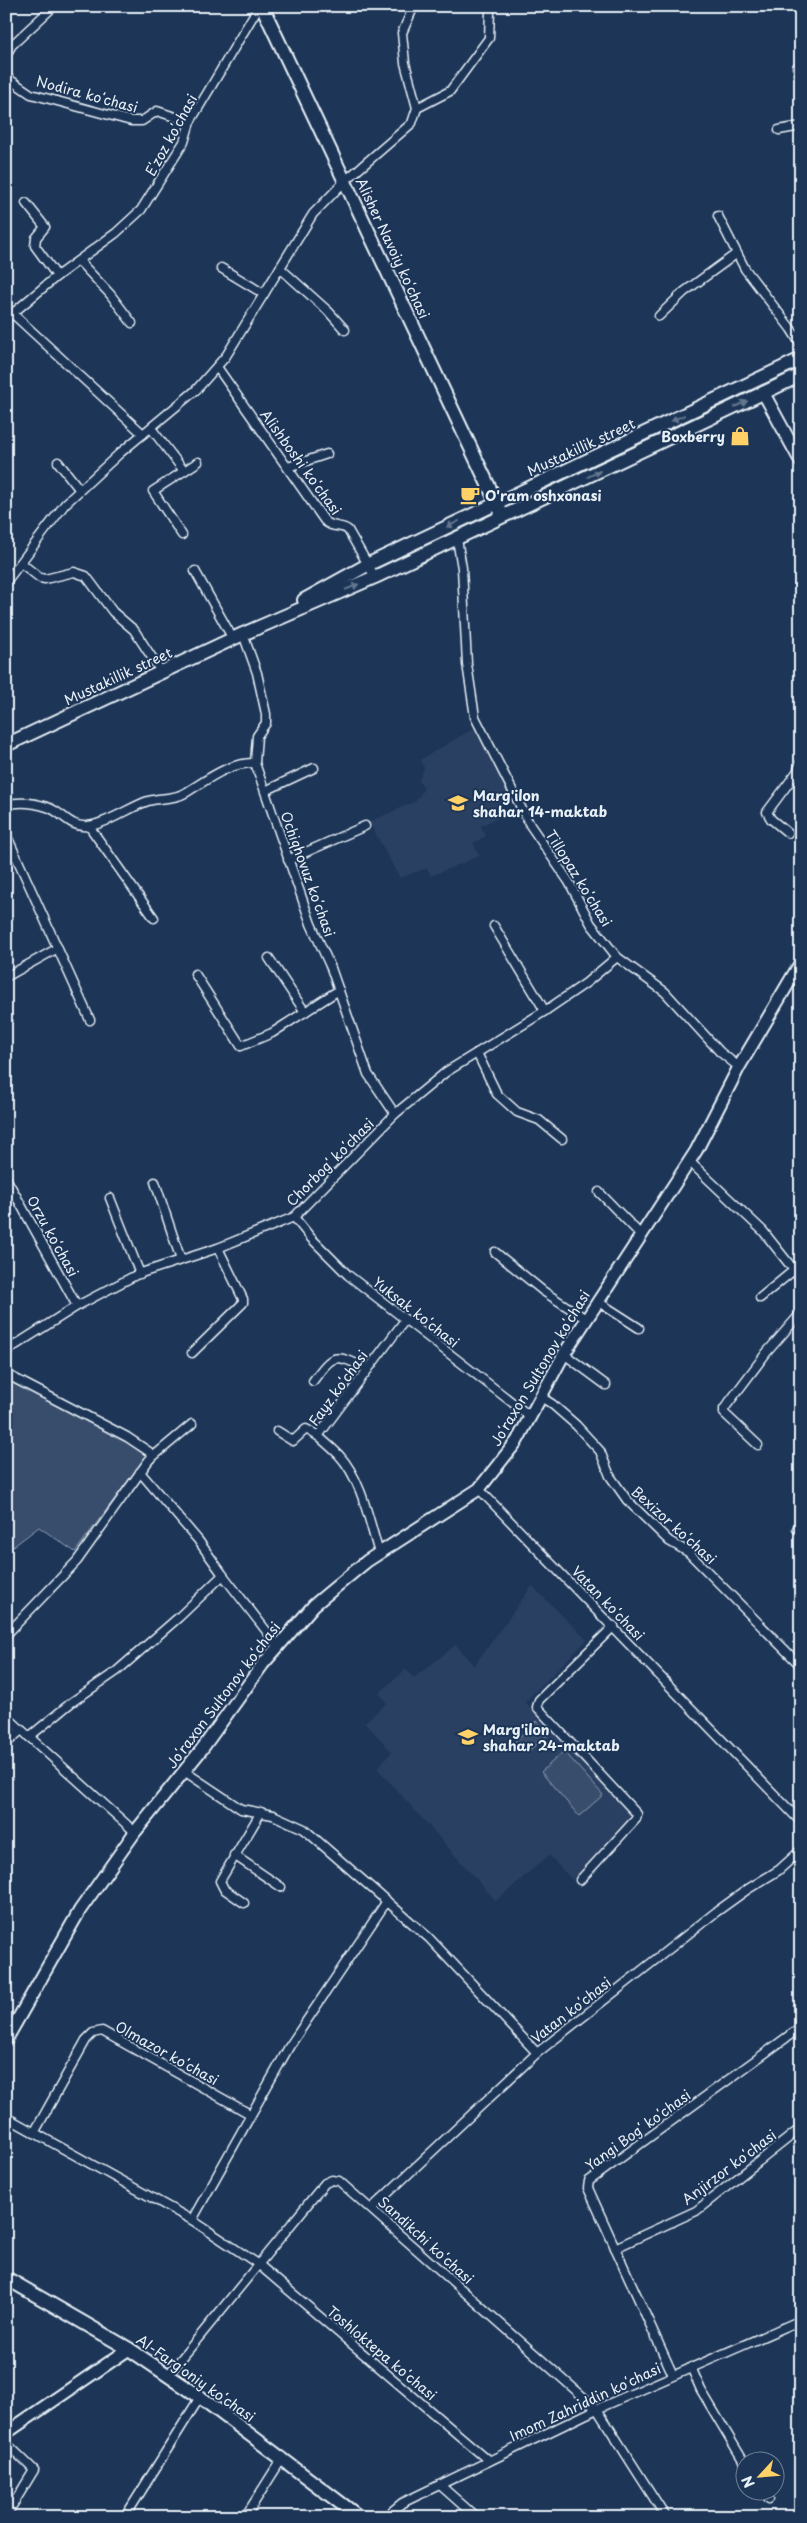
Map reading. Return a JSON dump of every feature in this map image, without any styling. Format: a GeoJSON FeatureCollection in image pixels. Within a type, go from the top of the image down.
{"type":"FeatureCollection","features":[{"type":"Feature","properties":{"kind":"main road","name":"Alisher Navoiy koʻchasi"},"geometry":{"type":"LineString","coordinates":[[260,6],[503,516]]}},
{"type":"Feature","properties":{"kind":"main road","name":"Mustakillik street"},"geometry":{"type":"LineString","coordinates":[[238,636],[369,564],[801,359]]}},
{"type":"Feature","properties":{"kind":"main road","name":"Mustakillik street"},"geometry":{"type":"LineString","coordinates":[[6,745],[238,636],[375,577],[801,375]]}},
{"type":"Feature","properties":{"kind":"main road","name":"Al-Fargʻoniy koʻchasi"},"geometry":{"type":"LineString","coordinates":[[6,2278],[129,2349],[200,2396],[359,2517]]}},
{"type":"Feature","properties":{"kind":"street"},"geometry":{"type":"LineString","coordinates":[[6,55],[12,44],[54,6]]}},
{"type":"Feature","properties":{"kind":"street","name":"Eʻzoz koʻchasi"},"geometry":{"type":"LineString","coordinates":[[9,316],[57,276],[116,233],[141,210],[184,142],[190,122],[260,6]]}},
{"type":"Feature","properties":{"kind":"street"},"geometry":{"type":"LineString","coordinates":[[6,582],[58,512],[143,434],[196,390],[217,367],[226,356],[313,214],[345,181],[412,123],[417,108],[405,64],[402,33],[414,6]]}},
{"type":"Feature","properties":{"kind":"street"},"geometry":{"type":"LineString","coordinates":[[417,108],[450,91],[489,38],[490,11]]}},
{"type":"Feature","properties":{"kind":"street"},"geometry":{"type":"LineString","coordinates":[[797,67],[801,74]]}},
{"type":"Feature","properties":{"kind":"street","name":"Nodira koʻchasi"},"geometry":{"type":"LineString","coordinates":[[6,77],[31,94],[131,121],[142,121],[157,111],[190,122]]}},
{"type":"Feature","properties":{"kind":"street"},"geometry":{"type":"LineString","coordinates":[[779,130],[801,126]]}},
{"type":"Feature","properties":{"kind":"street"},"geometry":{"type":"LineString","coordinates":[[26,203],[45,227],[36,238],[36,249],[57,276]]}},
{"type":"Feature","properties":{"kind":"street"},"geometry":{"type":"LineString","coordinates":[[718,216],[745,269],[801,345]]}},
{"type":"Feature","properties":{"kind":"street"},"geometry":{"type":"LineString","coordinates":[[659,316],[684,292],[736,254]]}},
{"type":"Feature","properties":{"kind":"street"},"geometry":{"type":"LineString","coordinates":[[79,261],[110,294],[132,323]]}},
{"type":"Feature","properties":{"kind":"street"},"geometry":{"type":"LineString","coordinates":[[221,268],[264,294]]}},
{"type":"Feature","properties":{"kind":"street"},"geometry":{"type":"LineString","coordinates":[[280,268],[328,311],[345,330]]}},
{"type":"Feature","properties":{"kind":"street"},"geometry":{"type":"LineString","coordinates":[[9,316],[143,434]]}},
{"type":"Feature","properties":{"kind":"street","name":"Alishboshi koʻchasi"},"geometry":{"type":"LineString","coordinates":[[217,367],[327,524],[348,530],[375,577]]}},
{"type":"Feature","properties":{"kind":"street"},"geometry":{"type":"LineString","coordinates":[[764,394],[801,462]]}},
{"type":"Feature","properties":{"kind":"street"},"geometry":{"type":"LineString","coordinates":[[151,428],[184,471]]}},
{"type":"Feature","properties":{"kind":"street"},"geometry":{"type":"LineString","coordinates":[[288,467],[327,454]]}},
{"type":"Feature","properties":{"kind":"street"},"geometry":{"type":"LineString","coordinates":[[58,462],[80,490]]}},
{"type":"Feature","properties":{"kind":"street"},"geometry":{"type":"LineString","coordinates":[[182,535],[153,491],[198,462]]}},
{"type":"Feature","properties":{"kind":"street","name":"Tillopaz koʻchasi"},"geometry":{"type":"LineString","coordinates":[[457,538],[462,568],[467,664],[475,717],[530,825],[569,882],[590,924],[617,957],[666,992],[720,1052],[739,1067]]}},
{"type":"Feature","properties":{"kind":"street"},"geometry":{"type":"LineString","coordinates":[[21,563],[45,580],[74,572],[86,576],[113,612],[134,630],[162,673]]}},
{"type":"Feature","properties":{"kind":"street","name":"Ochiqhovuz koʻchasi"},"geometry":{"type":"LineString","coordinates":[[195,571],[238,636],[257,673],[266,714],[266,723],[257,736],[255,763],[310,924],[339,990],[368,1074],[396,1114]]}},
{"type":"Feature","properties":{"kind":"street"},"geometry":{"type":"LineString","coordinates":[[788,833],[770,819],[767,812],[797,772],[801,762]]}},
{"type":"Feature","properties":{"kind":"street"},"geometry":{"type":"LineString","coordinates":[[6,805],[23,801],[48,807],[77,826],[89,826],[150,800],[169,799],[184,794],[202,782],[236,765],[255,763]]}},
{"type":"Feature","properties":{"kind":"street"},"geometry":{"type":"LineString","coordinates":[[265,791],[314,768]]}},
{"type":"Feature","properties":{"kind":"street"},"geometry":{"type":"LineString","coordinates":[[89,826],[154,918]]}},
{"type":"Feature","properties":{"kind":"street"},"geometry":{"type":"LineString","coordinates":[[288,860],[365,826]]}},
{"type":"Feature","properties":{"kind":"street"},"geometry":{"type":"LineString","coordinates":[[6,834],[90,1020]]}},
{"type":"Feature","properties":{"kind":"street"},"geometry":{"type":"LineString","coordinates":[[494,926],[545,1011]]}},
{"type":"Feature","properties":{"kind":"street"},"geometry":{"type":"LineString","coordinates":[[6,977],[58,948]]}},
{"type":"Feature","properties":{"kind":"street","name":"Chorbogʻ koʻchasi"},"geometry":{"type":"LineString","coordinates":[[6,1351],[77,1306],[140,1274],[218,1248],[294,1217],[396,1114],[446,1072],[545,1011],[586,983],[617,957]]}},
{"type":"Feature","properties":{"kind":"street"},"geometry":{"type":"LineString","coordinates":[[270,958],[305,1012]]}},
{"type":"Feature","properties":{"kind":"street","name":"Joʻraxon Sultonov koʻchasi"},"geometry":{"type":"LineString","coordinates":[[6,2040],[80,1910],[135,1832],[184,1771],[278,1646],[314,1605],[379,1553],[479,1489],[517,1442],[564,1354],[690,1161],[739,1067],[801,962]]}},
{"type":"Feature","properties":{"kind":"street"},"geometry":{"type":"LineString","coordinates":[[195,974],[241,1046],[272,1033],[339,990]]}},
{"type":"Feature","properties":{"kind":"street"},"geometry":{"type":"LineString","coordinates":[[477,1053],[497,1094],[517,1112],[539,1120],[562,1139]]}},
{"type":"Feature","properties":{"kind":"street"},"geometry":{"type":"LineString","coordinates":[[690,1161],[763,1231],[801,1278]]}},
{"type":"Feature","properties":{"kind":"street","name":"Orzu koʻchasi"},"geometry":{"type":"LineString","coordinates":[[6,1178],[77,1306]]}},
{"type":"Feature","properties":{"kind":"street"},"geometry":{"type":"LineString","coordinates":[[155,1182],[181,1260]]}},
{"type":"Feature","properties":{"kind":"street"},"geometry":{"type":"LineString","coordinates":[[599,1192],[641,1235]]}},
{"type":"Feature","properties":{"kind":"street"},"geometry":{"type":"LineString","coordinates":[[6,1201],[16,1196]]}},
{"type":"Feature","properties":{"kind":"street"},"geometry":{"type":"LineString","coordinates":[[110,1198],[140,1274]]}},
{"type":"Feature","properties":{"kind":"street","name":"Yuksak koʻchasi"},"geometry":{"type":"LineString","coordinates":[[294,1217],[310,1238],[348,1275],[531,1417]]}},
{"type":"Feature","properties":{"kind":"street"},"geometry":{"type":"LineString","coordinates":[[192,1353],[243,1303],[243,1299],[218,1248]]}},
{"type":"Feature","properties":{"kind":"street"},"geometry":{"type":"LineString","coordinates":[[495,1252],[542,1291],[586,1319]]}},
{"type":"Feature","properties":{"kind":"street"},"geometry":{"type":"LineString","coordinates":[[760,1298],[794,1270]]}},
{"type":"Feature","properties":{"kind":"street"},"geometry":{"type":"LineString","coordinates":[[597,1301],[639,1328]]}},
{"type":"Feature","properties":{"kind":"street"},"geometry":{"type":"LineString","coordinates":[[758,1445],[724,1413],[724,1408],[767,1352],[801,1313]]}},
{"type":"Feature","properties":{"kind":"street","name":"Fayz koʻchasi"},"geometry":{"type":"LineString","coordinates":[[379,1553],[363,1498],[355,1481],[340,1456],[318,1436],[405,1320]]}},
{"type":"Feature","properties":{"kind":"street"},"geometry":{"type":"LineString","coordinates":[[564,1354],[606,1386]]}},
{"type":"Feature","properties":{"kind":"street"},"geometry":{"type":"LineString","coordinates":[[313,1381],[328,1360],[336,1357],[346,1359],[368,1369]]}},
{"type":"Feature","properties":{"kind":"street"},"geometry":{"type":"LineString","coordinates":[[6,1374],[127,1437],[154,1455]]}},
{"type":"Feature","properties":{"kind":"street","name":"Bexizor koʻchasi"},"geometry":{"type":"LineString","coordinates":[[541,1397],[576,1425],[600,1451],[610,1476],[627,1500],[669,1541],[688,1552],[801,1666]]}},
{"type":"Feature","properties":{"kind":"street"},"geometry":{"type":"LineString","coordinates":[[6,1635],[77,1561],[154,1455],[192,1424]]}},
{"type":"Feature","properties":{"kind":"street"},"geometry":{"type":"LineString","coordinates":[[277,1431],[293,1441],[306,1429],[318,1436]]}},
{"type":"Feature","properties":{"kind":"street"},"geometry":{"type":"LineString","coordinates":[[140,1472],[198,1540],[278,1646]]}},
{"type":"Feature","properties":{"kind":"street","name":"Vatan koʻchasi"},"geometry":{"type":"LineString","coordinates":[[479,1489],[614,1626],[801,1822]]}},
{"type":"Feature","properties":{"kind":"street"},"geometry":{"type":"LineString","coordinates":[[29,1737],[72,1702],[117,1671],[179,1618],[223,1575]]}},
{"type":"Feature","properties":{"kind":"street"},"geometry":{"type":"LineString","coordinates":[[580,1880],[636,1818],[637,1814],[537,1707],[538,1700],[614,1626]]}},
{"type":"Feature","properties":{"kind":"street"},"geometry":{"type":"LineString","coordinates":[[6,1716],[135,1832]]}},
{"type":"Feature","properties":{"kind":"street"},"geometry":{"type":"LineString","coordinates":[[6,1744],[21,1730]]}},
{"type":"Feature","properties":{"kind":"street"},"geometry":{"type":"LineString","coordinates":[[184,1771],[241,1809],[273,1815],[304,1829],[429,1938],[537,2053]]}},
{"type":"Feature","properties":{"kind":"street"},"geometry":{"type":"LineString","coordinates":[[244,1903],[224,1889],[220,1883],[234,1855],[261,1812]]}},
{"type":"Feature","properties":{"kind":"street","name":"Vatan koʻchasi"},"geometry":{"type":"LineString","coordinates":[[372,2208],[537,2053],[708,1918],[748,1889],[779,1870],[801,1850]]}},
{"type":"Feature","properties":{"kind":"street"},"geometry":{"type":"LineString","coordinates":[[234,1855],[280,1887]]}},
{"type":"Feature","properties":{"kind":"street"},"geometry":{"type":"LineString","coordinates":[[192,2220],[289,2047],[387,1901]]}},
{"type":"Feature","properties":{"kind":"street","name":"Yangi Bogʻ koʻchasi"},"geometry":{"type":"LineString","coordinates":[[673,2375],[588,2188],[589,2181],[801,2027]]}},
{"type":"Feature","properties":{"kind":"street","name":"Olmazor koʻchasi"},"geometry":{"type":"LineString","coordinates":[[34,2132],[86,2040],[92,2033],[102,2031],[250,2114]]}},
{"type":"Feature","properties":{"kind":"street"},"geometry":{"type":"LineString","coordinates":[[6,2117],[192,2220],[258,2264]]}},
{"type":"Feature","properties":{"kind":"street","name":"Anjirzor koʻchasi"},"geometry":{"type":"LineString","coordinates":[[614,2248],[696,2211],[801,2128]]}},
{"type":"Feature","properties":{"kind":"street","name":"Sandikchi koʻchasi"},"geometry":{"type":"LineString","coordinates":[[168,2375],[325,2183],[332,2180],[339,2181],[372,2208],[597,2409],[666,2517]]}},
{"type":"Feature","properties":{"kind":"street","name":"Toshloktepa koʻchasi"},"geometry":{"type":"LineString","coordinates":[[258,2264],[489,2461]]}},
{"type":"Feature","properties":{"kind":"street","name":"Imom Zahriddin koʻchasi"},"geometry":{"type":"LineString","coordinates":[[385,2517],[402,2503],[597,2409],[801,2320]]}},
{"type":"Feature","properties":{"kind":"street"},"geometry":{"type":"LineString","coordinates":[[6,2433],[129,2349]]}},
{"type":"Feature","properties":{"kind":"street"},"geometry":{"type":"LineString","coordinates":[[691,2367],[702,2390],[737,2450]]}},
{"type":"Feature","properties":{"kind":"street"},"geometry":{"type":"LineString","coordinates":[[125,2517],[200,2396]]}},
{"type":"Feature","properties":{"kind":"street"},"geometry":{"type":"LineString","coordinates":[[6,2443],[34,2470],[6,2516]]}},
{"type":"Feature","properties":{"kind":"street"},"geometry":{"type":"LineString","coordinates":[[245,2517],[283,2458]]}},
{"type":"Feature","properties":{"kind":"street"},"geometry":{"type":"LineString","coordinates":[[440,2485],[476,2517]]}},
{"type":"Feature","properties":{"kind":"shaded area","name":"Marg'ilon shahar 14-maktab"},"geometry":{"type":"Polygon","coordinates":[[[476,727],[515,797],[501,805],[505,814],[481,826],[486,836],[473,843],[479,856],[431,876],[427,868],[400,878],[369,822],[416,801],[424,788],[419,781],[424,768],[420,760],[476,727]]]}},
{"type":"Feature","properties":{"kind":"shaded area"},"geometry":{"type":"Polygon","coordinates":[[[6,1379],[62,1405],[148,1454],[75,1552],[39,1527],[6,1552],[6,1379]]]}},
{"type":"Feature","properties":{"kind":"shaded area","name":"Marg'ilon shahar 24-maktab"},"geometry":{"type":"Polygon","coordinates":[[[532,1586],[587,1640],[525,1702],[635,1818],[572,1880],[549,1855],[496,1901],[377,1768],[392,1752],[365,1722],[387,1703],[379,1693],[406,1669],[414,1678],[456,1645],[474,1666],[532,1586]]]}},
{"type":"Feature","properties":{"kind":"shaded area"},"geometry":{"type":"Polygon","coordinates":[[[537,1721],[549,1734],[526,1753],[515,1741],[537,1721]]]}},
{"type":"Feature","properties":{"kind":"shaded area"},"geometry":{"type":"Polygon","coordinates":[[[564,1751],[603,1795],[579,1816],[541,1772],[564,1751]]]}},
{"type":"Feature","properties":{"kind":"place","name":"Boxberry"},"geometry":{"type":"Point","coordinates":[740,436]}},
{"type":"Feature","properties":{"kind":"place","name":"O'ram oshxonasi"},"geometry":{"type":"Point","coordinates":[470,495]}},
{"type":"Feature","properties":{"kind":"place","name":"Marg'ilon shahar 14-maktab"},"geometry":{"type":"Point","coordinates":[458,803]}},
{"type":"Feature","properties":{"kind":"place","name":"Marg'ilon shahar 24-maktab"},"geometry":{"type":"Point","coordinates":[468,1737]}}]}
